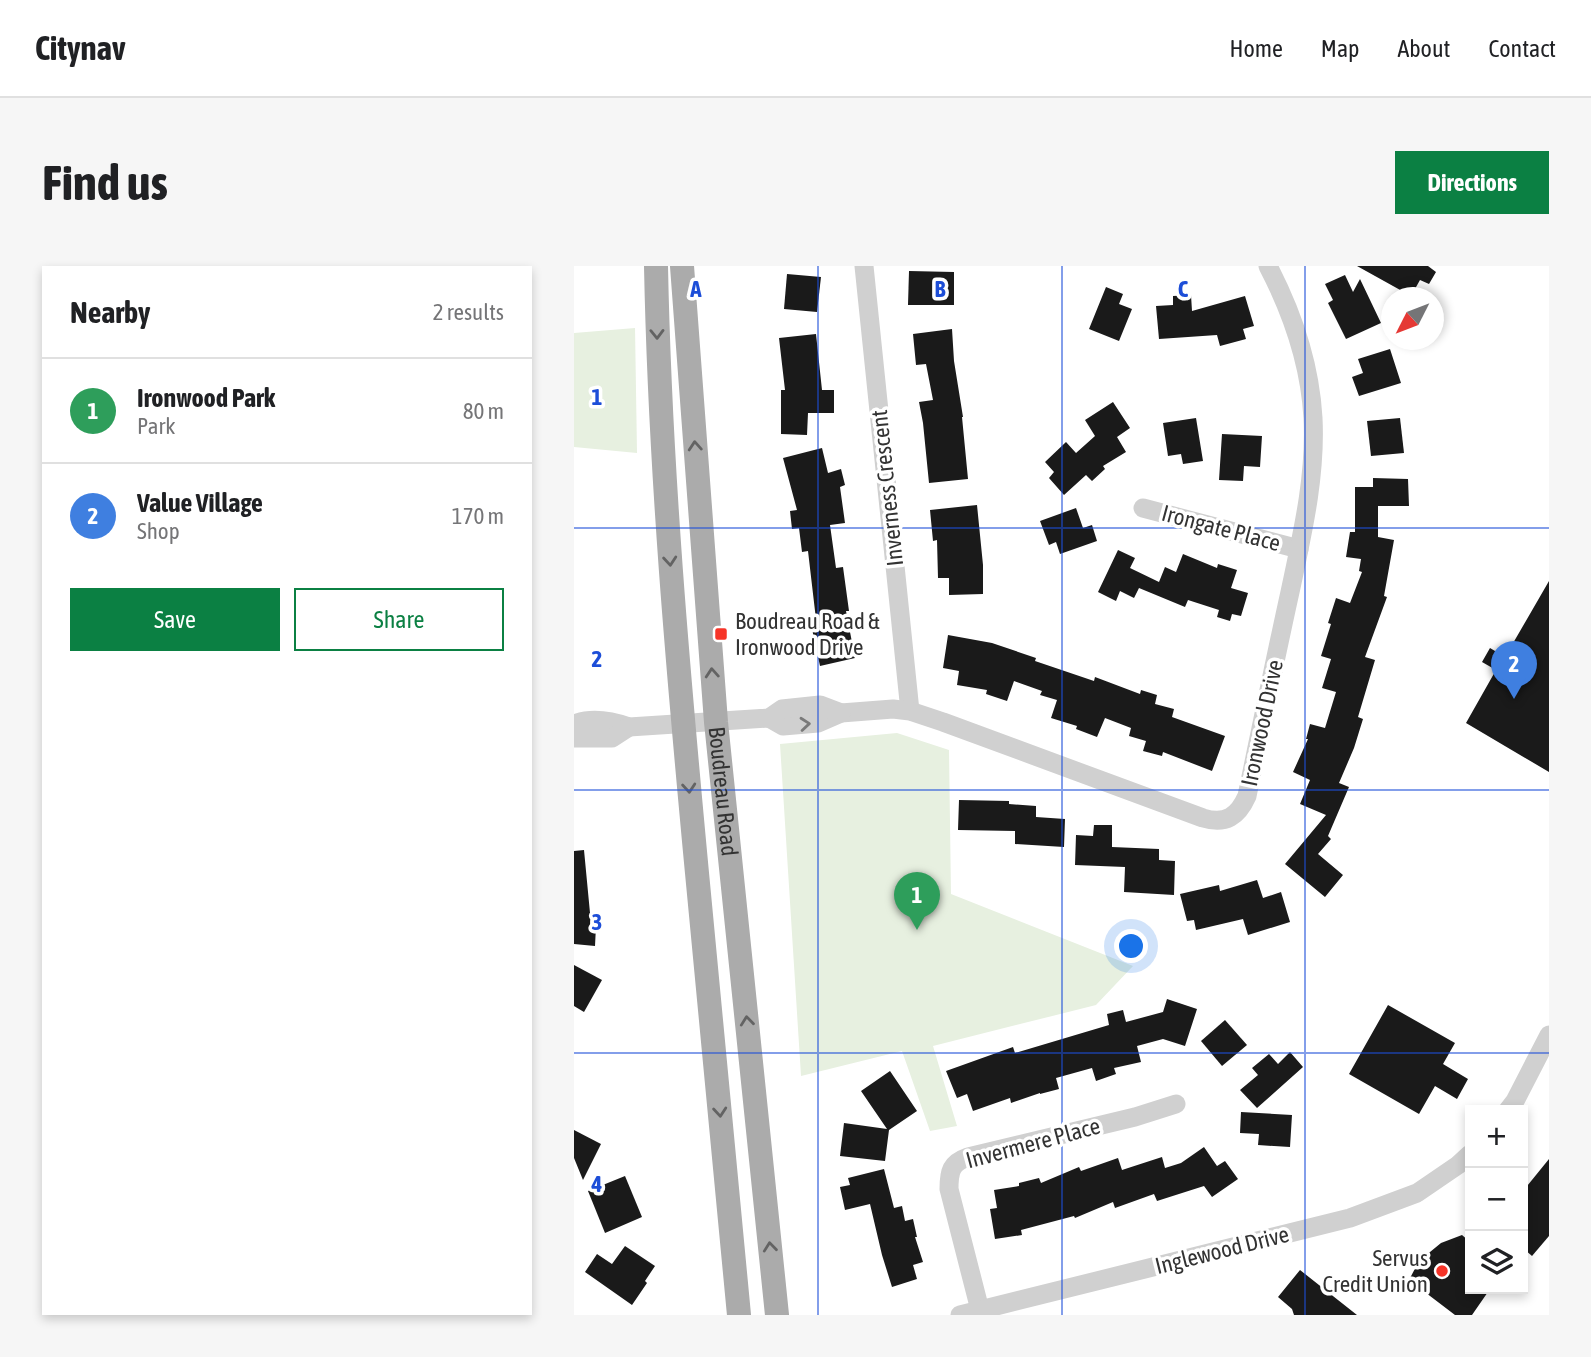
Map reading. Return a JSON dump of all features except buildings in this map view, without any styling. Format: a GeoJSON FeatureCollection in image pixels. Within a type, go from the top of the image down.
{"type":"FeatureCollection","features":[{"type":"Feature","properties":{"kind":"main road","name":"Boudreau Road"},"geometry":{"type":"LineString","coordinates":[[656,266],[663,461],[683,723],[739,1315]]}},
{"type":"Feature","properties":{"kind":"main road","name":"Boudreau Road"},"geometry":{"type":"LineString","coordinates":[[682,266],[716,722],[777,1315]]}},
{"type":"Feature","properties":{"kind":"street","name":"Inverness Crescent"},"geometry":{"type":"LineString","coordinates":[[864,266],[910,711]]}},
{"type":"Feature","properties":{"kind":"street","name":"Ironwood Drive"},"geometry":{"type":"LineString","coordinates":[[629,727],[769,718],[783,726],[818,723],[841,712],[883,709],[910,711],[1203,818],[1213,821],[1231,817],[1247,796],[1299,549],[1310,483],[1313,419],[1304,355],[1295,326],[1268,266]]}},
{"type":"Feature","properties":{"kind":"street","name":"Irongate Place"},"geometry":{"type":"LineString","coordinates":[[1143,508],[1299,549]]}},
{"type":"Feature","properties":{"kind":"street"},"geometry":{"type":"LineString","coordinates":[[574,724],[580,721],[610,720],[629,727]]}},
{"type":"Feature","properties":{"kind":"street"},"geometry":{"type":"LineString","coordinates":[[574,738],[612,738],[629,727]]}},
{"type":"Feature","properties":{"kind":"street"},"geometry":{"type":"LineString","coordinates":[[1512,1105],[1549,1035]]}},
{"type":"Feature","properties":{"kind":"street","name":"Invermere Place"},"geometry":{"type":"LineString","coordinates":[[970,1313],[949,1189],[950,1173],[956,1162],[1136,1117],[1176,1104]]}},
{"type":"Feature","properties":{"kind":"street","name":"Inglewood Drive"},"geometry":{"type":"LineString","coordinates":[[970,1313],[1350,1218],[1417,1193],[1465,1159]]}},
{"type":"Feature","properties":{"kind":"green space"},"geometry":{"type":"Polygon","coordinates":[[[635,328],[637,453],[574,447],[574,333],[635,328]]]}},
{"type":"Feature","properties":{"kind":"green space"},"geometry":{"type":"Polygon","coordinates":[[[897,733],[949,750],[951,894],[1133,966],[1096,1005],[933,1046],[957,1126],[930,1131],[902,1051],[801,1076],[780,744],[897,733]]]}},
{"type":"Feature","properties":{"kind":"place","name":"Boudreau Road & Ironwood Drive"},"geometry":{"type":"Point","coordinates":[721,634]}},
{"type":"Feature","properties":{"kind":"place","name":"Value Village"},"geometry":{"type":"Point","coordinates":[1514,699]}},
{"type":"Feature","properties":{"kind":"place","name":"Ironwood Park"},"geometry":{"type":"Point","coordinates":[917,930]}},
{"type":"Feature","properties":{"kind":"place","name":"Servus Credit Union"},"geometry":{"type":"Point","coordinates":[1442,1271]}}]}
